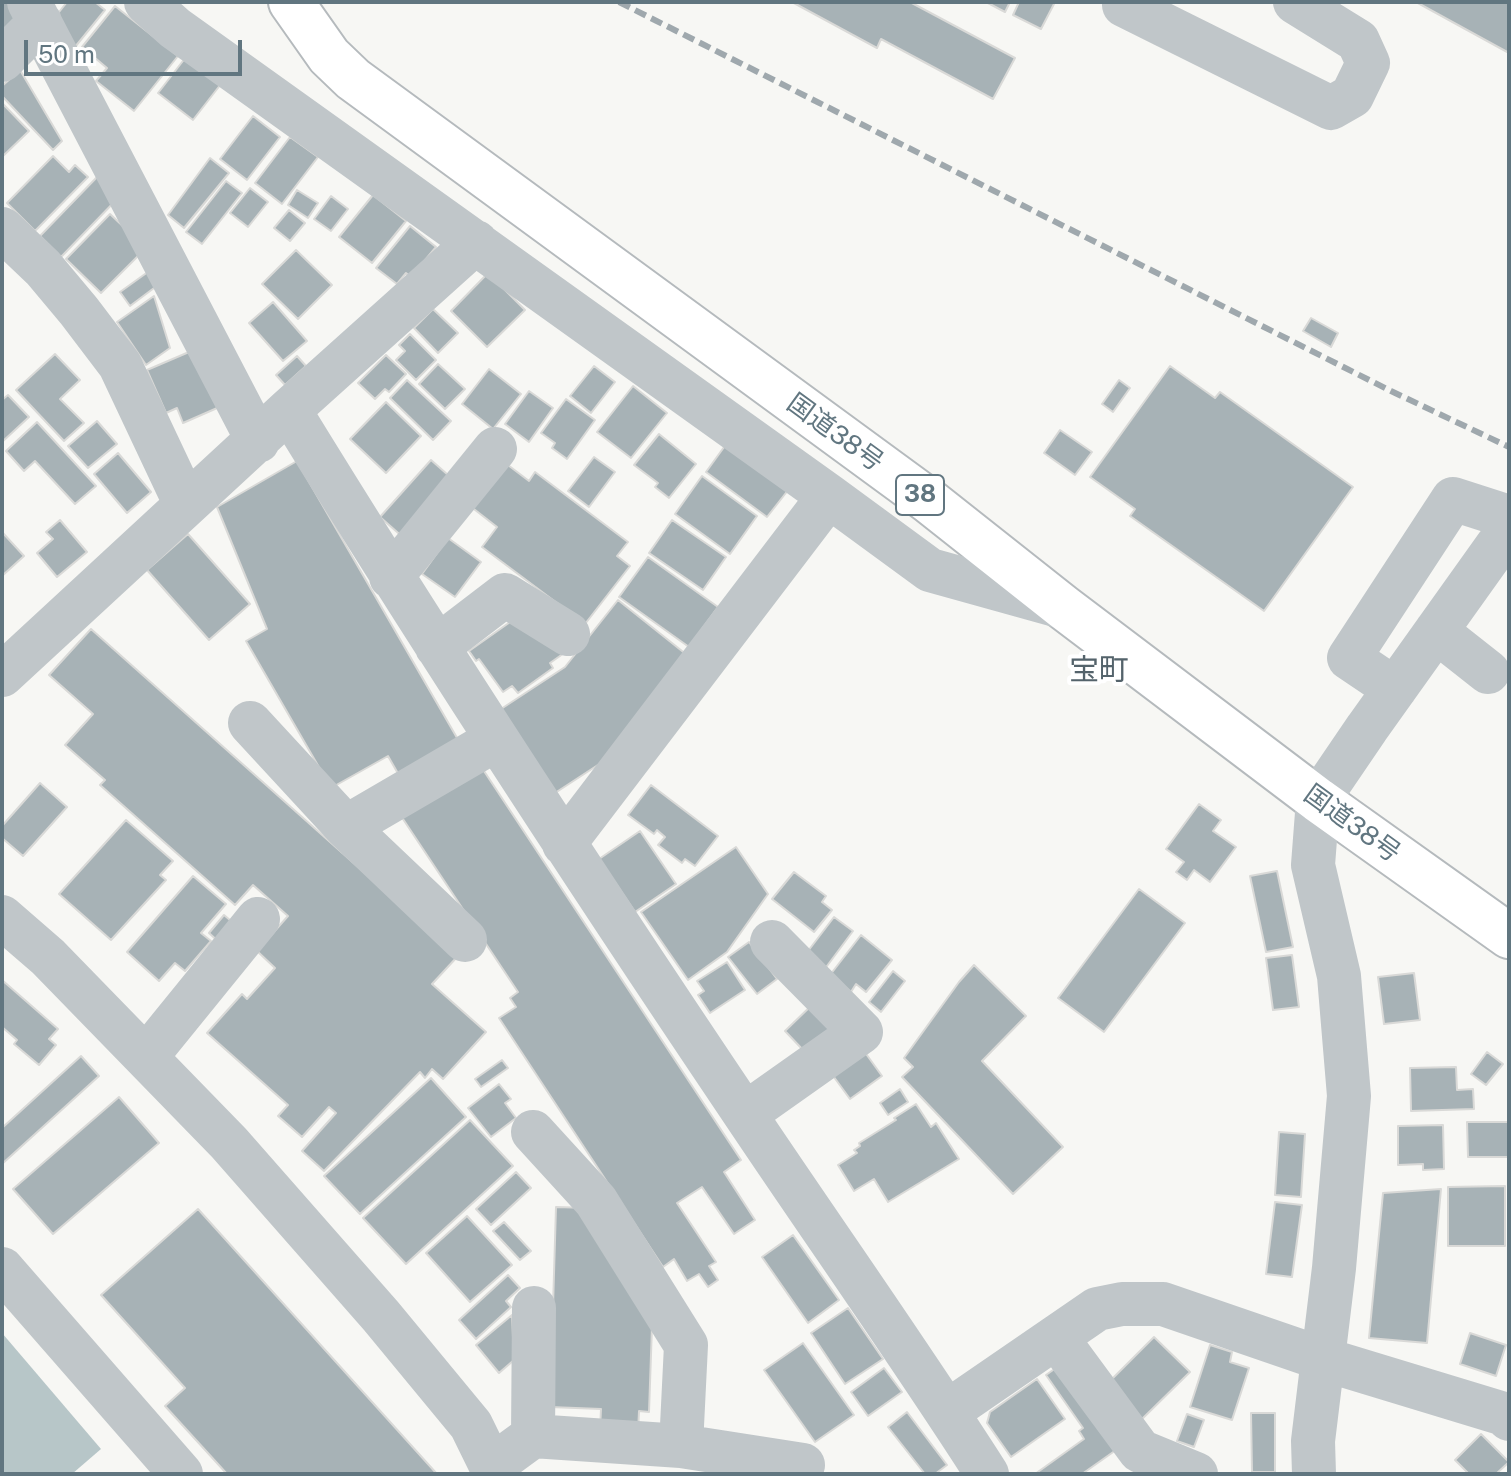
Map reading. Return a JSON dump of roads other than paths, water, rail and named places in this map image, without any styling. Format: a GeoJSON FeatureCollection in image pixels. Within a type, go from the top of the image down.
{"type":"FeatureCollection","features":[{"type":"Feature","properties":{"kind":"highway","name":"国道38号"},"geometry":{"type":"LineString","coordinates":[[291,2],[329,56],[353,79],[929,501],[1318,800],[1509,936]]}},
{"type":"Feature","properties":{"kind":"street"},"geometry":{"type":"LineString","coordinates":[[146,2],[175,28],[930,570],[1063,607]]}},
{"type":"Feature","properties":{"kind":"street"},"geometry":{"type":"LineString","coordinates":[[1125,2],[1124,5],[1331,108],[1352,96],[1368,63],[1358,41],[1295,2]]}},
{"type":"Feature","properties":{"kind":"street"},"geometry":{"type":"LineString","coordinates":[[2,60],[34,12],[258,441]]}},
{"type":"Feature","properties":{"kind":"street"},"geometry":{"type":"LineString","coordinates":[[2,229],[43,268],[120,365],[186,505]]}},
{"type":"Feature","properties":{"kind":"street"},"geometry":{"type":"LineString","coordinates":[[2,675],[476,242]]}},
{"type":"Feature","properties":{"kind":"street"},"geometry":{"type":"LineString","coordinates":[[289,410],[391,577],[564,844],[987,1474]]}},
{"type":"Feature","properties":{"kind":"street"},"geometry":{"type":"LineString","coordinates":[[391,577],[495,449]]}},
{"type":"Feature","properties":{"kind":"street"},"geometry":{"type":"LineString","coordinates":[[564,844],[829,496]]}},
{"type":"Feature","properties":{"kind":"street"},"geometry":{"type":"LineString","coordinates":[[1395,689],[1349,658],[1453,499],[1509,517]]}},
{"type":"Feature","properties":{"kind":"street"},"geometry":{"type":"LineString","coordinates":[[1314,1474],[1313,1441],[1334,1268],[1349,1096],[1339,976],[1313,865],[1318,800],[1509,529]]}},
{"type":"Feature","properties":{"kind":"street"},"geometry":{"type":"LineString","coordinates":[[437,647],[505,595],[568,634]]}},
{"type":"Feature","properties":{"kind":"street"},"geometry":{"type":"LineString","coordinates":[[1436,631],[1488,672]]}},
{"type":"Feature","properties":{"kind":"street"},"geometry":{"type":"LineString","coordinates":[[250,723],[346,827],[465,940]]}},
{"type":"Feature","properties":{"kind":"street"},"geometry":{"type":"LineString","coordinates":[[346,827],[497,739]]}},
{"type":"Feature","properties":{"kind":"street"},"geometry":{"type":"LineString","coordinates":[[2,917],[48,957],[229,1143],[381,1316],[471,1425],[494,1470],[533,1436],[681,1446],[803,1465]]}},
{"type":"Feature","properties":{"kind":"street"},"geometry":{"type":"LineString","coordinates":[[146,1057],[258,919]]}},
{"type":"Feature","properties":{"kind":"street"},"geometry":{"type":"LineString","coordinates":[[745,1114],[861,1032],[772,942]]}},
{"type":"Feature","properties":{"kind":"street"},"geometry":{"type":"LineString","coordinates":[[533,1132],[596,1201],[686,1345],[681,1446]]}},
{"type":"Feature","properties":{"kind":"street"},"geometry":{"type":"LineString","coordinates":[[2,1269],[181,1474]]}},
{"type":"Feature","properties":{"kind":"street"},"geometry":{"type":"LineString","coordinates":[[947,1412],[1097,1309],[1122,1304],[1163,1304],[1323,1359],[1504,1414],[1509,1419]]}},
{"type":"Feature","properties":{"kind":"street"},"geometry":{"type":"LineString","coordinates":[[533,1436],[534,1308]]}},
{"type":"Feature","properties":{"kind":"street"},"geometry":{"type":"LineString","coordinates":[[1056,1337],[1140,1451],[1196,1474]]}},
{"type":"Feature","properties":{"kind":"railway"},"geometry":{"type":"LineString","coordinates":[[619,2],[1391,391],[1509,447]]}},
{"type":"Feature","properties":{"kind":"district","name":"宝町"},"geometry":{"type":"Point","coordinates":[1099,671]}}]}
